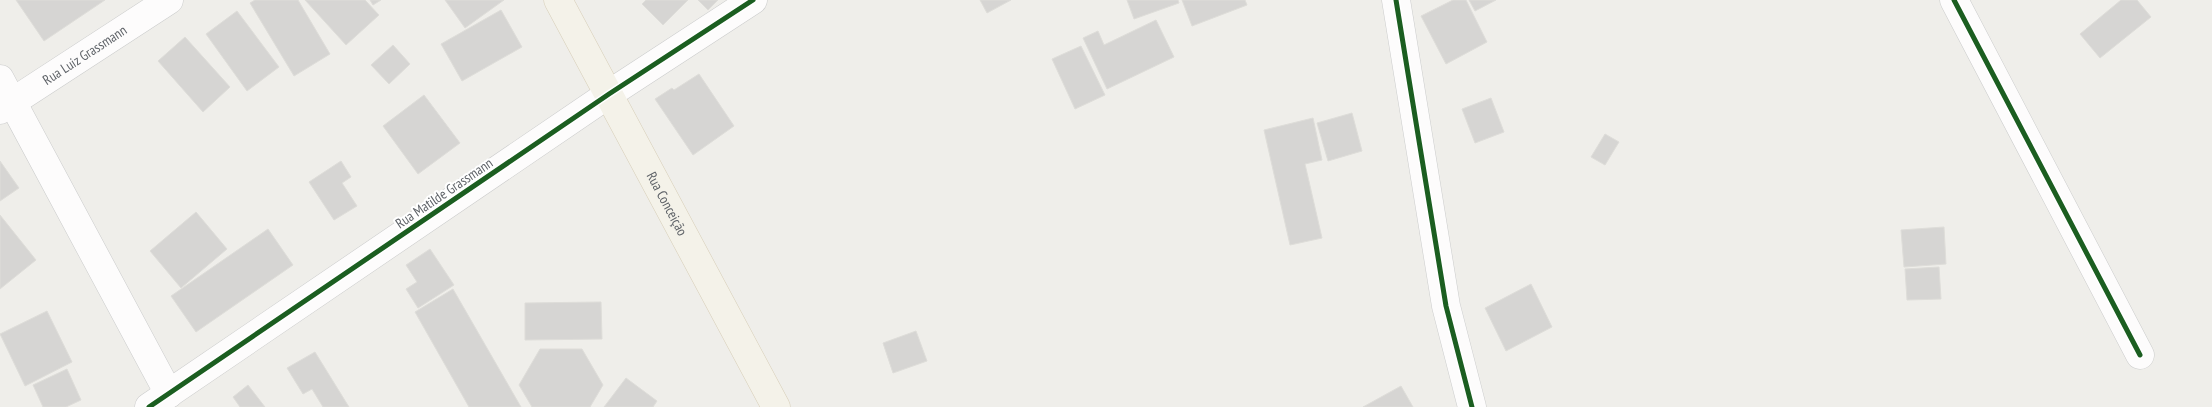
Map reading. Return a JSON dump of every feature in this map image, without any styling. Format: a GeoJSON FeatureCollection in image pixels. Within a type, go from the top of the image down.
{"type":"FeatureCollection","features":[{"type":"Feature","properties":{"kind":"main road","name":"Rua Conceição"},"geometry":{"type":"LineString","coordinates":[[558,0],[776,407]]}},
{"type":"Feature","properties":{"kind":"street","name":"Rua Luiz Grassmann"},"geometry":{"type":"LineString","coordinates":[[4,97],[169,0]]}},
{"type":"Feature","properties":{"kind":"street","name":"Rua Matilde Grassmann"},"geometry":{"type":"LineString","coordinates":[[159,401],[609,94],[753,0]]}},
{"type":"Feature","properties":{"kind":"street"},"geometry":{"type":"LineString","coordinates":[[1396,0],[1446,306],[1472,407]]}},
{"type":"Feature","properties":{"kind":"street"},"geometry":{"type":"LineString","coordinates":[[1954,0],[2140,355]]}},
{"type":"Feature","properties":{"kind":"street"},"geometry":{"type":"LineString","coordinates":[[4,97],[159,401]]}},
{"type":"Feature","properties":{"kind":"building"},"geometry":{"type":"Polygon","coordinates":[[[16,0],[105,0],[44,41],[16,0]]]}},
{"type":"Feature","properties":{"kind":"building"},"geometry":{"type":"Polygon","coordinates":[[[255,0],[298,0],[330,54],[294,76],[250,3],[255,0]]]}},
{"type":"Feature","properties":{"kind":"building"},"geometry":{"type":"Polygon","coordinates":[[[305,0],[365,0],[379,15],[346,45],[305,0]]]}},
{"type":"Feature","properties":{"kind":"building"},"geometry":{"type":"Polygon","coordinates":[[[370,0],[381,0],[373,5],[370,0]]]}},
{"type":"Feature","properties":{"kind":"building"},"geometry":{"type":"Polygon","coordinates":[[[445,0],[504,0],[465,28],[445,0]]]}},
{"type":"Feature","properties":{"kind":"building"},"geometry":{"type":"Polygon","coordinates":[[[646,0],[688,0],[663,25],[642,4],[646,0]]]}},
{"type":"Feature","properties":{"kind":"building"},"geometry":{"type":"Polygon","coordinates":[[[698,0],[718,0],[708,10],[698,0]]]}},
{"type":"Feature","properties":{"kind":"building"},"geometry":{"type":"Polygon","coordinates":[[[980,0],[1011,0],[987,13],[980,0]]]}},
{"type":"Feature","properties":{"kind":"building"},"geometry":{"type":"Polygon","coordinates":[[[1127,0],[1178,0],[1179,3],[1134,19],[1127,0]]]}},
{"type":"Feature","properties":{"kind":"building"},"geometry":{"type":"Polygon","coordinates":[[[1182,0],[1245,0],[1247,5],[1192,26],[1182,0]]]}},
{"type":"Feature","properties":{"kind":"building"},"geometry":{"type":"Polygon","coordinates":[[[1453,0],[1466,0],[1487,42],[1446,64],[1421,16],[1453,0]]]}},
{"type":"Feature","properties":{"kind":"building"},"geometry":{"type":"Polygon","coordinates":[[[1469,0],[1496,0],[1475,11],[1469,0]]]}},
{"type":"Feature","properties":{"kind":"building"},"geometry":{"type":"Polygon","coordinates":[[[2121,0],[2137,0],[2151,17],[2100,58],[2080,34],[2121,0]]]}},
{"type":"Feature","properties":{"kind":"building"},"geometry":{"type":"Polygon","coordinates":[[[501,10],[522,47],[462,81],[441,44],[501,10]]]}},
{"type":"Feature","properties":{"kind":"building"},"geometry":{"type":"Polygon","coordinates":[[[237,11],[279,67],[247,91],[206,34],[237,11]]]}},
{"type":"Feature","properties":{"kind":"building"},"geometry":{"type":"Polygon","coordinates":[[[1156,20],[1174,57],[1107,89],[1083,38],[1098,31],[1104,45],[1156,20]]]}},
{"type":"Feature","properties":{"kind":"building"},"geometry":{"type":"Polygon","coordinates":[[[185,37],[230,87],[203,112],[158,61],[185,37]]]}},
{"type":"Feature","properties":{"kind":"building"},"geometry":{"type":"Polygon","coordinates":[[[393,45],[410,64],[389,84],[371,65],[393,45]]]}},
{"type":"Feature","properties":{"kind":"building"},"geometry":{"type":"Polygon","coordinates":[[[1081,46],[1105,95],[1075,109],[1052,59],[1081,46]]]}},
{"type":"Feature","properties":{"kind":"building"},"geometry":{"type":"Polygon","coordinates":[[[699,74],[734,126],[693,155],[655,99],[672,88],[674,90],[699,74]]]}},
{"type":"Feature","properties":{"kind":"building"},"geometry":{"type":"Polygon","coordinates":[[[424,95],[460,143],[418,174],[383,126],[424,95]]]}},
{"type":"Feature","properties":{"kind":"building"},"geometry":{"type":"Polygon","coordinates":[[[1491,98],[1504,132],[1475,143],[1462,109],[1491,98]]]}},
{"type":"Feature","properties":{"kind":"building"},"geometry":{"type":"Polygon","coordinates":[[[1352,113],[1362,151],[1328,161],[1317,123],[1352,113]]]}},
{"type":"Feature","properties":{"kind":"building"},"geometry":{"type":"Polygon","coordinates":[[[1313,118],[1322,160],[1305,164],[1322,238],[1290,245],[1264,130],[1313,118]]]}},
{"type":"Feature","properties":{"kind":"building"},"geometry":{"type":"Polygon","coordinates":[[[1605,134],[1619,142],[1605,165],[1591,157],[1605,134]]]}},
{"type":"Feature","properties":{"kind":"building"},"geometry":{"type":"Polygon","coordinates":[[[0,161],[19,188],[0,201],[0,161]]]}},
{"type":"Feature","properties":{"kind":"building"},"geometry":{"type":"Polygon","coordinates":[[[341,161],[351,177],[342,183],[357,206],[334,220],[309,182],[341,161]]]}},
{"type":"Feature","properties":{"kind":"building"},"geometry":{"type":"Polygon","coordinates":[[[196,212],[227,249],[181,288],[150,251],[196,212]]]}},
{"type":"Feature","properties":{"kind":"building"},"geometry":{"type":"Polygon","coordinates":[[[0,215],[36,260],[0,289],[0,215]]]}},
{"type":"Feature","properties":{"kind":"building"},"geometry":{"type":"Polygon","coordinates":[[[1944,227],[1946,264],[1904,267],[1901,230],[1944,227]]]}},
{"type":"Feature","properties":{"kind":"building"},"geometry":{"type":"Polygon","coordinates":[[[268,229],[293,265],[196,332],[171,296],[268,229]]]}},
{"type":"Feature","properties":{"kind":"building"},"geometry":{"type":"Polygon","coordinates":[[[430,249],[454,285],[418,308],[406,289],[417,282],[406,265],[430,249]]]}},
{"type":"Feature","properties":{"kind":"building"},"geometry":{"type":"Polygon","coordinates":[[[1939,267],[1941,299],[1907,300],[1905,269],[1939,267]]]}},
{"type":"Feature","properties":{"kind":"building"},"geometry":{"type":"Polygon","coordinates":[[[1531,284],[1552,327],[1506,351],[1485,308],[1531,284]]]}},
{"type":"Feature","properties":{"kind":"building"},"geometry":{"type":"Polygon","coordinates":[[[453,289],[521,407],[469,407],[415,312],[453,289]]]}},
{"type":"Feature","properties":{"kind":"building"},"geometry":{"type":"Polygon","coordinates":[[[601,302],[602,339],[525,340],[525,303],[601,302]]]}},
{"type":"Feature","properties":{"kind":"building"},"geometry":{"type":"Polygon","coordinates":[[[47,311],[72,362],[25,386],[0,334],[47,311]]]}},
{"type":"Feature","properties":{"kind":"building"},"geometry":{"type":"Polygon","coordinates":[[[916,331],[927,361],[893,373],[883,343],[916,331]]]}},
{"type":"Feature","properties":{"kind":"building"},"geometry":{"type":"Polygon","coordinates":[[[540,349],[582,349],[603,385],[590,407],[532,407],[519,385],[540,349]]]}},
{"type":"Feature","properties":{"kind":"building"},"geometry":{"type":"Polygon","coordinates":[[[315,352],[349,407],[323,407],[312,389],[303,394],[287,368],[315,352]]]}},
{"type":"Feature","properties":{"kind":"building"},"geometry":{"type":"Polygon","coordinates":[[[67,369],[81,400],[66,407],[43,407],[33,385],[67,369]]]}},
{"type":"Feature","properties":{"kind":"building"},"geometry":{"type":"Polygon","coordinates":[[[626,378],[657,401],[653,407],[604,407],[626,378]]]}},
{"type":"Feature","properties":{"kind":"building"},"geometry":{"type":"Polygon","coordinates":[[[248,385],[265,407],[240,407],[233,397],[248,385]]]}},
{"type":"Feature","properties":{"kind":"building"},"geometry":{"type":"Polygon","coordinates":[[[1401,386],[1413,407],[1363,407],[1401,386]]]}},
{"type":"Feature","properties":{"kind":"cycle path"},"geometry":{"type":"LineString","coordinates":[[149,407],[609,94],[753,0]]}},
{"type":"Feature","properties":{"kind":"cycle path"},"geometry":{"type":"LineString","coordinates":[[1396,0],[1446,306],[1472,407]]}},
{"type":"Feature","properties":{"kind":"cycle path"},"geometry":{"type":"LineString","coordinates":[[1954,0],[2140,355]]}}]}
